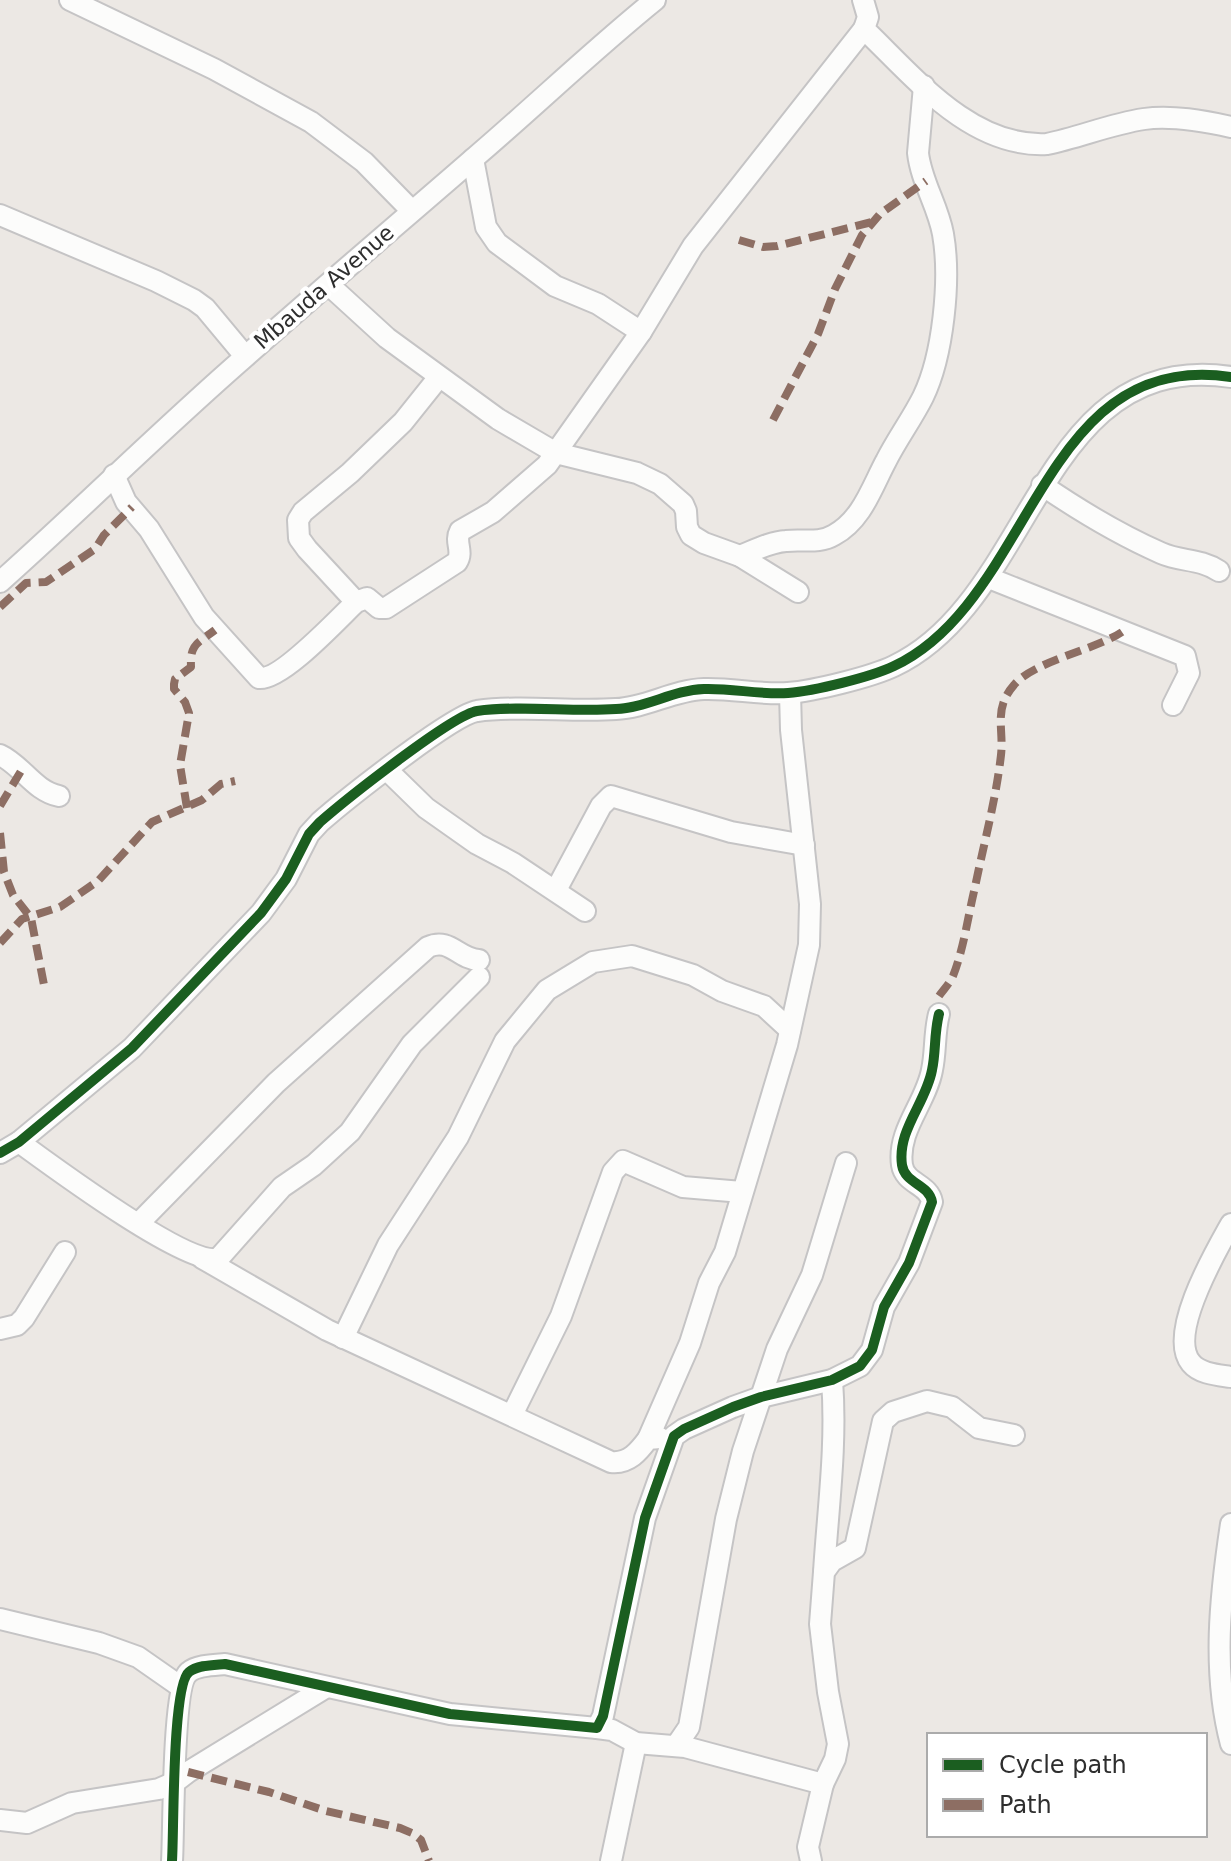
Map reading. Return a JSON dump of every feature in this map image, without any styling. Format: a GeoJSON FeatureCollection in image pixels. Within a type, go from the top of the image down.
{"type":"FeatureCollection","features":[{"type":"Feature","properties":{"kind":"street"},"geometry":{"type":"LineString","coordinates":[[70,0],[214,69],[311,122],[364,162],[411,210]]}},
{"type":"Feature","properties":{"kind":"street","name":"Mbauda Avenue"},"geometry":{"type":"LineString","coordinates":[[0,582],[245,356],[473,159],[600,44],[655,0]]}},
{"type":"Feature","properties":{"kind":"street"},"geometry":{"type":"LineString","coordinates":[[114,475],[126,502],[149,529],[204,617],[259,678],[273,676],[311,646],[356,602],[367,598],[379,608],[386,608],[457,562],[461,551],[457,538],[460,531],[493,512],[547,465],[641,332],[693,246],[864,29],[868,17],[863,0]]}},
{"type":"Feature","properties":{"kind":"street"},"geometry":{"type":"LineString","coordinates":[[864,29],[954,113],[1008,140],[1034,145],[1063,141],[1145,119],[1173,118],[1231,127]]}},
{"type":"Feature","properties":{"kind":"street"},"geometry":{"type":"LineString","coordinates":[[740,556],[784,541],[830,538],[850,523],[869,496],[929,383],[943,315],[945,275],[938,214],[919,163],[924,86]]}},
{"type":"Feature","properties":{"kind":"street"},"geometry":{"type":"LineString","coordinates":[[473,159],[486,227],[497,243],[555,286],[598,304],[641,332]]}},
{"type":"Feature","properties":{"kind":"street"},"geometry":{"type":"LineString","coordinates":[[0,215],[194,300],[205,308],[245,356]]}},
{"type":"Feature","properties":{"kind":"street"},"geometry":{"type":"LineString","coordinates":[[329,285],[387,338],[498,419],[556,453],[637,473],[660,484],[683,504],[691,535],[740,556],[798,592]]}},
{"type":"Feature","properties":{"kind":"street"},"geometry":{"type":"LineString","coordinates":[[0,1153],[19,1142],[132,1048],[261,913],[286,879],[309,834],[320,822],[450,722],[478,711],[616,709],[674,693],[706,689],[790,693],[875,674],[907,659],[948,627],[989,578],[1042,485],[1085,427],[1131,391],[1161,380],[1189,375],[1231,377]]}},
{"type":"Feature","properties":{"kind":"street"},"geometry":{"type":"LineString","coordinates":[[356,602],[299,538],[298,520],[303,512],[350,473],[403,422],[439,377]]}},
{"type":"Feature","properties":{"kind":"street"},"geometry":{"type":"LineString","coordinates":[[1042,485],[1108,528],[1170,557],[1189,558],[1219,571]]}},
{"type":"Feature","properties":{"kind":"street"},"geometry":{"type":"LineString","coordinates":[[989,578],[1185,656],[1189,673],[1173,705]]}},
{"type":"Feature","properties":{"kind":"street"},"geometry":{"type":"LineString","coordinates":[[19,1142],[139,1223],[343,1338],[611,1462],[619,1463],[631,1458],[648,1439],[694,1333],[709,1283],[725,1252],[790,1030],[810,934],[810,904],[790,693]]}},
{"type":"Feature","properties":{"kind":"street"},"geometry":{"type":"LineString","coordinates":[[0,755],[43,790],[59,796]]}},
{"type":"Feature","properties":{"kind":"street"},"geometry":{"type":"LineString","coordinates":[[387,770],[412,796],[439,817],[585,911]]}},
{"type":"Feature","properties":{"kind":"street"},"geometry":{"type":"LineString","coordinates":[[556,890],[601,806],[611,796],[731,832],[804,845]]}},
{"type":"Feature","properties":{"kind":"street"},"geometry":{"type":"LineString","coordinates":[[139,1223],[276,1083],[428,947],[448,945],[479,968],[412,1044],[350,1132],[314,1165],[282,1187],[218,1259],[202,1258]]}},
{"type":"Feature","properties":{"kind":"street"},"geometry":{"type":"LineString","coordinates":[[343,1338],[388,1245],[458,1137],[505,1041],[527,1012],[556,984],[593,962],[632,956],[693,975],[722,991],[764,1006],[790,1030]]}},
{"type":"Feature","properties":{"kind":"street"},"geometry":{"type":"LineString","coordinates":[[648,1439],[674,1436],[704,1419],[761,1397],[832,1380],[851,1372],[867,1359],[884,1307],[909,1263],[932,1202],[929,1192],[904,1172],[902,1156],[907,1130],[932,1071],[939,1014]]}},
{"type":"Feature","properties":{"kind":"street"},"geometry":{"type":"LineString","coordinates":[[512,1415],[561,1316],[618,1164],[623,1161],[683,1187],[742,1192]]}},
{"type":"Feature","properties":{"kind":"street"},"geometry":{"type":"LineString","coordinates":[[676,1746],[689,1727],[731,1495],[777,1349],[812,1275],[846,1163]]}},
{"type":"Feature","properties":{"kind":"street"},"geometry":{"type":"LineString","coordinates":[[1231,1224],[1197,1289],[1185,1347],[1188,1360],[1195,1367],[1204,1372],[1231,1377]]}},
{"type":"Feature","properties":{"kind":"street"},"geometry":{"type":"LineString","coordinates":[[0,1329],[17,1325],[24,1318],[65,1252]]}},
{"type":"Feature","properties":{"kind":"street"},"geometry":{"type":"LineString","coordinates":[[811,1861],[808,1847],[823,1784],[835,1759],[838,1744],[820,1624],[829,1478],[836,1434],[832,1380]]}},
{"type":"Feature","properties":{"kind":"street"},"geometry":{"type":"LineString","coordinates":[[824,1572],[832,1561],[855,1548],[883,1421],[889,1415],[927,1401],[952,1407],[979,1428],[1014,1435]]}},
{"type":"Feature","properties":{"kind":"street"},"geometry":{"type":"LineString","coordinates":[[597,1728],[603,1716],[645,1518],[674,1436]]}},
{"type":"Feature","properties":{"kind":"street"},"geometry":{"type":"LineString","coordinates":[[1231,1524],[1222,1588],[1226,1622],[1220,1662],[1223,1707],[1231,1744]]}},
{"type":"Feature","properties":{"kind":"street"},"geometry":{"type":"LineString","coordinates":[[0,1619],[99,1643],[138,1657],[181,1687]]}},
{"type":"Feature","properties":{"kind":"street"},"geometry":{"type":"LineString","coordinates":[[172,1861],[175,1744],[181,1687],[191,1670],[225,1664],[450,1714],[612,1730],[625,1734],[636,1743],[676,1746],[823,1784]]}},
{"type":"Feature","properties":{"kind":"street"},"geometry":{"type":"LineString","coordinates":[[0,1820],[27,1823],[72,1803],[146,1792],[175,1782],[325,1688]]}},
{"type":"Feature","properties":{"kind":"street"},"geometry":{"type":"LineString","coordinates":[[611,1861],[636,1743]]}},
{"type":"Feature","properties":{"kind":"marked path"},"geometry":{"type":"LineString","coordinates":[[773,420],[818,334],[835,289],[862,235],[880,214],[926,181]]}},
{"type":"Feature","properties":{"kind":"marked path"},"geometry":{"type":"LineString","coordinates":[[739,240],[763,247],[777,246],[872,222]]}},
{"type":"Feature","properties":{"kind":"marked path"},"geometry":{"type":"LineString","coordinates":[[0,607],[26,583],[46,582],[95,549],[104,535],[132,507]]}},
{"type":"Feature","properties":{"kind":"marked path"},"geometry":{"type":"LineString","coordinates":[[187,808],[180,765],[189,713],[174,684],[175,679],[191,667],[196,645],[215,630]]}},
{"type":"Feature","properties":{"kind":"marked path"},"geometry":{"type":"LineString","coordinates":[[939,996],[953,976],[963,943],[996,788],[1002,745],[1001,711],[1008,694],[1014,685],[1036,669],[1122,632]]}},
{"type":"Feature","properties":{"kind":"marked path"},"geometry":{"type":"LineString","coordinates":[[0,806],[21,771]]}},
{"type":"Feature","properties":{"kind":"marked path"},"geometry":{"type":"LineString","coordinates":[[0,943],[22,919],[60,907],[98,881],[152,822],[202,800],[221,784],[235,781]]}},
{"type":"Feature","properties":{"kind":"marked path"},"geometry":{"type":"LineString","coordinates":[[0,833],[4,872],[13,895],[31,918],[45,990]]}},
{"type":"Feature","properties":{"kind":"marked path"},"geometry":{"type":"LineString","coordinates":[[188,1772],[269,1792],[326,1811],[400,1828],[421,1840],[429,1861]]}},
{"type":"Feature","properties":{"kind":"cycle path"},"geometry":{"type":"LineString","coordinates":[[0,1153],[19,1142],[132,1048],[261,913],[286,879],[309,834],[320,822],[445,727],[477,711],[627,708],[681,692],[704,689],[799,692],[857,679],[894,666],[941,633],[979,589],[1077,438],[1117,401],[1167,378],[1231,377]]}},
{"type":"Feature","properties":{"kind":"cycle path"},"geometry":{"type":"LineString","coordinates":[[172,1861],[179,1703],[183,1683],[189,1672],[196,1668],[225,1664],[450,1714],[597,1728],[603,1716],[645,1518],[674,1436],[761,1397],[832,1380],[860,1366],[872,1350],[884,1307],[909,1263],[932,1202],[926,1191],[904,1171],[902,1152],[908,1128],[929,1082],[939,1014]]}}]}
